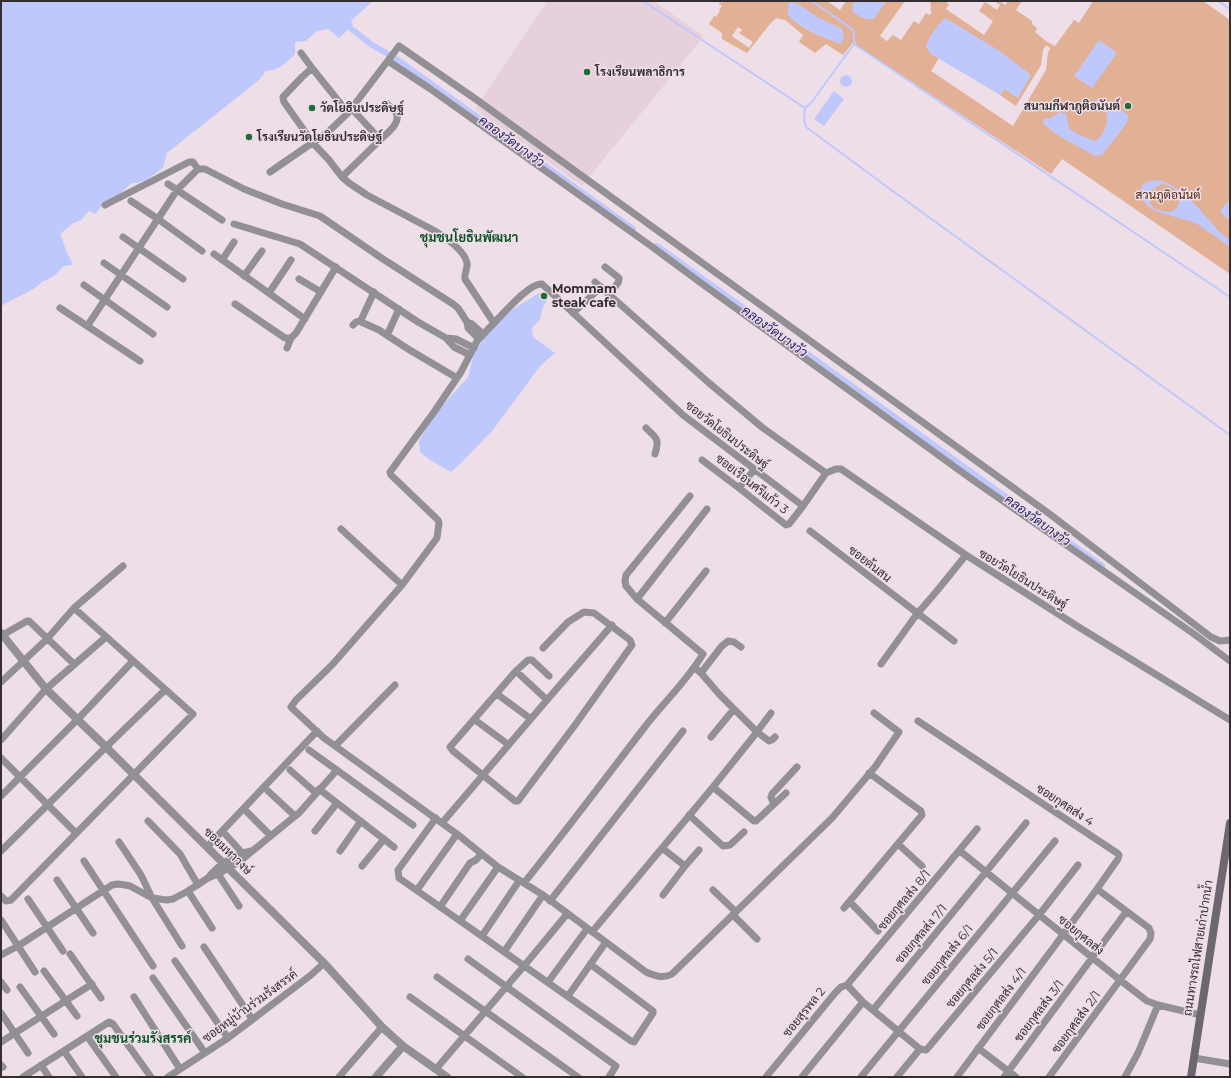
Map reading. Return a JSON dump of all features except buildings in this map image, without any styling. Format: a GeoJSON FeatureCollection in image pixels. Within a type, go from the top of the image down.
{"type":"FeatureCollection","features":[{"type":"Feature","properties":{"kind":"main road","name":"ถนนทางรถไฟสายเก่าปากน้ำ"},"geometry":{"type":"LineString","coordinates":[[1191,1077],[1230,823]]}},
{"type":"Feature","properties":{"kind":"street"},"geometry":{"type":"LineString","coordinates":[[270,172],[328,132],[350,111],[399,46],[483,104],[1051,515],[1211,637],[1220,641],[1230,640]]}},
{"type":"Feature","properties":{"kind":"street"},"geometry":{"type":"LineString","coordinates":[[301,53],[312,68],[350,111],[380,140]]}},
{"type":"Feature","properties":{"kind":"street"},"geometry":{"type":"LineString","coordinates":[[390,59],[964,473],[1194,634],[1230,661]]}},
{"type":"Feature","properties":{"kind":"street"},"geometry":{"type":"LineString","coordinates":[[312,68],[283,97],[284,102],[313,143],[349,183],[444,237],[459,250],[468,264],[464,276],[465,279],[494,323],[481,336],[457,378],[390,472],[437,518],[439,523],[437,538],[402,585],[332,665],[296,700],[292,707],[335,746],[457,834],[498,867],[543,896],[646,972],[656,976],[668,976],[672,974],[848,801],[875,767],[899,732],[874,713]]}},
{"type":"Feature","properties":{"kind":"street"},"geometry":{"type":"LineString","coordinates":[[342,177],[396,123],[398,115],[387,104]]}},
{"type":"Feature","properties":{"kind":"street"},"geometry":{"type":"LineString","coordinates":[[105,205],[192,162],[198,168],[205,169],[244,189],[282,204],[320,216],[453,304],[458,308],[467,322],[468,328],[481,336]]}},
{"type":"Feature","properties":{"kind":"street"},"geometry":{"type":"LineString","coordinates":[[88,325],[177,190],[198,168]]}},
{"type":"Feature","properties":{"kind":"street"},"geometry":{"type":"LineString","coordinates":[[168,184],[222,220]]}},
{"type":"Feature","properties":{"kind":"street"},"geometry":{"type":"LineString","coordinates":[[131,201],[202,251]]}},
{"type":"Feature","properties":{"kind":"street"},"geometry":{"type":"LineString","coordinates":[[234,224],[300,244],[418,322],[446,338],[454,348],[470,355]]}},
{"type":"Feature","properties":{"kind":"street"},"geometry":{"type":"LineString","coordinates":[[123,237],[183,279]]}},
{"type":"Feature","properties":{"kind":"street"},"geometry":{"type":"LineString","coordinates":[[222,260],[234,242]]}},
{"type":"Feature","properties":{"kind":"street"},"geometry":{"type":"LineString","coordinates":[[244,276],[262,251]]}},
{"type":"Feature","properties":{"kind":"street"},"geometry":{"type":"LineString","coordinates":[[214,254],[305,319]]}},
{"type":"Feature","properties":{"kind":"street"},"geometry":{"type":"LineString","coordinates":[[268,293],[291,260]]}},
{"type":"Feature","properties":{"kind":"street"},"geometry":{"type":"LineString","coordinates":[[104,263],[168,306]]}},
{"type":"Feature","properties":{"kind":"street"},"geometry":{"type":"LineString","coordinates":[[605,267],[619,278],[618,282],[608,294]]}},
{"type":"Feature","properties":{"kind":"street"},"geometry":{"type":"LineString","coordinates":[[287,348],[291,338],[305,319],[336,268]]}},
{"type":"Feature","properties":{"kind":"street"},"geometry":{"type":"LineString","coordinates":[[299,279],[321,292]]}},
{"type":"Feature","properties":{"kind":"street","name":"ซอยวัดโยธินประดิษฐ์"},"geometry":{"type":"LineString","coordinates":[[494,323],[512,303],[533,286],[538,283],[542,284],[683,415],[803,506]]}},
{"type":"Feature","properties":{"kind":"street"},"geometry":{"type":"LineString","coordinates":[[84,285],[153,334]]}},
{"type":"Feature","properties":{"kind":"street"},"geometry":{"type":"LineString","coordinates":[[573,314],[598,285],[709,383],[763,428],[826,473],[803,506]]}},
{"type":"Feature","properties":{"kind":"street"},"geometry":{"type":"LineString","coordinates":[[362,318],[374,292]]}},
{"type":"Feature","properties":{"kind":"street"},"geometry":{"type":"LineString","coordinates":[[235,304],[285,338],[291,338]]}},
{"type":"Feature","properties":{"kind":"street"},"geometry":{"type":"LineString","coordinates":[[60,308],[88,325],[140,361]]}},
{"type":"Feature","properties":{"kind":"street"},"geometry":{"type":"LineString","coordinates":[[389,331],[399,309]]}},
{"type":"Feature","properties":{"kind":"street"},"geometry":{"type":"LineString","coordinates":[[353,325],[359,321],[379,330],[457,378]]}},
{"type":"Feature","properties":{"kind":"street"},"geometry":{"type":"LineString","coordinates":[[446,338],[456,339],[474,348]]}},
{"type":"Feature","properties":{"kind":"street"},"geometry":{"type":"LineString","coordinates":[[646,428],[658,442],[655,454]]}},
{"type":"Feature","properties":{"kind":"street","name":"ซอยเรือนศรีแก้ว 3"},"geometry":{"type":"LineString","coordinates":[[702,460],[787,525],[803,506]]}},
{"type":"Feature","properties":{"kind":"street","name":"ซอยวัดโยธินประดิษฐ์"},"geometry":{"type":"LineString","coordinates":[[826,473],[836,469],[843,470],[966,555],[1077,626],[1230,720]]}},
{"type":"Feature","properties":{"kind":"street"},"geometry":{"type":"LineString","coordinates":[[739,488],[754,470]]}},
{"type":"Feature","properties":{"kind":"street"},"geometry":{"type":"LineString","coordinates":[[482,936],[522,882],[569,827],[655,714],[695,668],[703,654],[637,599],[626,586],[624,581],[626,576],[690,496]]}},
{"type":"Feature","properties":{"kind":"street"},"geometry":{"type":"LineString","coordinates":[[637,599],[707,509]]}},
{"type":"Feature","properties":{"kind":"street"},"geometry":{"type":"LineString","coordinates":[[341,529],[402,585]]}},
{"type":"Feature","properties":{"kind":"street","name":"ซอยต้นสน"},"geometry":{"type":"LineString","coordinates":[[810,531],[954,641]]}},
{"type":"Feature","properties":{"kind":"street"},"geometry":{"type":"LineString","coordinates":[[881,664],[917,614],[966,555]]}},
{"type":"Feature","properties":{"kind":"street"},"geometry":{"type":"LineString","coordinates":[[1,682],[46,639],[74,608],[123,566]]}},
{"type":"Feature","properties":{"kind":"street"},"geometry":{"type":"LineString","coordinates":[[665,623],[706,571]]}},
{"type":"Feature","properties":{"kind":"street"},"geometry":{"type":"LineString","coordinates":[[1,896],[6,901],[11,900],[193,714],[74,608]]}},
{"type":"Feature","properties":{"kind":"street"},"geometry":{"type":"LineString","coordinates":[[543,648],[568,622],[584,612],[594,613],[612,625],[630,640],[632,645],[570,732],[518,801],[512,800],[450,748],[516,671],[528,660],[531,660],[549,676]]}},
{"type":"Feature","properties":{"kind":"street"},"geometry":{"type":"LineString","coordinates":[[1,634],[27,621],[30,621],[46,639],[74,664]]}},
{"type":"Feature","properties":{"kind":"street"},"geometry":{"type":"LineString","coordinates":[[590,964],[653,1011],[634,1042],[399,878],[398,870],[439,821],[482,776],[612,625]]}},
{"type":"Feature","properties":{"kind":"street","name":"ซอยมหาวงษ์"},"geometry":{"type":"LineString","coordinates":[[1,634],[46,690],[78,719],[324,963],[382,1027],[403,1046],[446,1077]]}},
{"type":"Feature","properties":{"kind":"street"},"geometry":{"type":"LineString","coordinates":[[1,740],[46,690],[106,637]]}},
{"type":"Feature","properties":{"kind":"street"},"geometry":{"type":"LineString","coordinates":[[701,673],[721,647],[728,641],[734,642],[741,647]]}},
{"type":"Feature","properties":{"kind":"street"},"geometry":{"type":"LineString","coordinates":[[1,796],[78,719],[133,661]]}},
{"type":"Feature","properties":{"kind":"street"},"geometry":{"type":"LineString","coordinates":[[695,668],[756,732],[769,741],[775,737]]}},
{"type":"Feature","properties":{"kind":"street"},"geometry":{"type":"LineString","coordinates":[[516,671],[547,700]]}},
{"type":"Feature","properties":{"kind":"street"},"geometry":{"type":"LineString","coordinates":[[335,746],[395,685]]}},
{"type":"Feature","properties":{"kind":"street"},"geometry":{"type":"LineString","coordinates":[[1,851],[165,690]]}},
{"type":"Feature","properties":{"kind":"street"},"geometry":{"type":"LineString","coordinates":[[497,694],[531,719]]}},
{"type":"Feature","properties":{"kind":"street"},"geometry":{"type":"LineString","coordinates":[[711,737],[734,709]]}},
{"type":"Feature","properties":{"kind":"street"},"geometry":{"type":"LineString","coordinates":[[548,982],[713,787],[771,713]]}},
{"type":"Feature","properties":{"kind":"street"},"geometry":{"type":"LineString","coordinates":[[475,720],[509,745]]}},
{"type":"Feature","properties":{"kind":"street","name":"ซอยกุศลส่ง 4"},"geometry":{"type":"LineString","coordinates":[[918,721],[1118,854],[1118,859],[1063,934]]}},
{"type":"Feature","properties":{"kind":"street"},"geometry":{"type":"LineString","coordinates":[[207,847],[317,731]]}},
{"type":"Feature","properties":{"kind":"street"},"geometry":{"type":"LineString","coordinates":[[550,901],[683,731]]}},
{"type":"Feature","properties":{"kind":"street"},"geometry":{"type":"LineString","coordinates":[[309,750],[413,825]]}},
{"type":"Feature","properties":{"kind":"street"},"geometry":{"type":"LineString","coordinates":[[1,758],[76,833]]}},
{"type":"Feature","properties":{"kind":"street"},"geometry":{"type":"LineString","coordinates":[[774,804],[771,797],[772,794],[797,767]]}},
{"type":"Feature","properties":{"kind":"street"},"geometry":{"type":"LineString","coordinates":[[290,770],[317,791],[337,803],[394,847]]}},
{"type":"Feature","properties":{"kind":"street"},"geometry":{"type":"LineString","coordinates":[[1,955],[18,946],[112,885],[125,884],[152,898],[166,900],[173,899],[188,892],[208,878],[218,874],[226,866],[271,836],[295,816],[337,770]]}},
{"type":"Feature","properties":{"kind":"street"},"geometry":{"type":"LineString","coordinates":[[844,908],[921,817],[922,813],[869,773]]}},
{"type":"Feature","properties":{"kind":"street"},"geometry":{"type":"LineString","coordinates":[[713,787],[754,822],[786,793]]}},
{"type":"Feature","properties":{"kind":"street"},"geometry":{"type":"LineString","coordinates":[[268,791],[295,816]]}},
{"type":"Feature","properties":{"kind":"street"},"geometry":{"type":"LineString","coordinates":[[315,832],[337,803]]}},
{"type":"Feature","properties":{"kind":"street"},"geometry":{"type":"LineString","coordinates":[[247,812],[271,836]]}},
{"type":"Feature","properties":{"kind":"street"},"geometry":{"type":"LineString","coordinates":[[689,815],[724,846],[730,845],[744,832]]}},
{"type":"Feature","properties":{"kind":"street"},"geometry":{"type":"LineString","coordinates":[[148,821],[180,854],[198,885]]}},
{"type":"Feature","properties":{"kind":"street"},"geometry":{"type":"LineString","coordinates":[[340,850],[361,821]]}},
{"type":"Feature","properties":{"kind":"street","name":"ซอยกุศลส่ง 7/1"},"geometry":{"type":"LineString","coordinates":[[873,1010],[1026,823]]}},
{"type":"Feature","properties":{"kind":"street","name":"ซอยกุศลส่ง 8/1"},"geometry":{"type":"LineString","coordinates":[[846,985],[978,829]]}},
{"type":"Feature","properties":{"kind":"street"},"geometry":{"type":"LineString","coordinates":[[417,890],[457,834]]}},
{"type":"Feature","properties":{"kind":"street"},"geometry":{"type":"LineString","coordinates":[[226,835],[246,853]]}},
{"type":"Feature","properties":{"kind":"street"},"geometry":{"type":"LineString","coordinates":[[362,866],[384,839]]}},
{"type":"Feature","properties":{"kind":"street","name":"ซอยกุศลส่ง 6/1"},"geometry":{"type":"LineString","coordinates":[[861,1077],[1055,841]]}},
{"type":"Feature","properties":{"kind":"street"},"geometry":{"type":"LineString","coordinates":[[119,842],[141,875],[152,898],[182,946]]}},
{"type":"Feature","properties":{"kind":"street"},"geometry":{"type":"LineString","coordinates":[[898,844],[922,866]]}},
{"type":"Feature","properties":{"kind":"street"},"geometry":{"type":"LineString","coordinates":[[662,848],[685,866]]}},
{"type":"Feature","properties":{"kind":"street"},"geometry":{"type":"LineString","coordinates":[[663,895],[699,850]]}},
{"type":"Feature","properties":{"kind":"street","name":"ซอยกุศลส่ง"},"geometry":{"type":"LineString","coordinates":[[960,851],[1092,958],[1147,1000],[1158,1005],[1200,1015]]}},
{"type":"Feature","properties":{"kind":"street"},"geometry":{"type":"LineString","coordinates":[[440,906],[470,863],[476,860],[481,854]]}},
{"type":"Feature","properties":{"kind":"street"},"geometry":{"type":"LineString","coordinates":[[84,861],[153,966]]}},
{"type":"Feature","properties":{"kind":"street","name":"ซอยกุศลส่ง 5/1"},"geometry":{"type":"LineString","coordinates":[[897,1077],[920,1049],[923,1050],[928,1048],[1039,915],[1078,865]]}},
{"type":"Feature","properties":{"kind":"street"},"geometry":{"type":"LineString","coordinates":[[208,878],[216,868],[226,866]]}},
{"type":"Feature","properties":{"kind":"street"},"geometry":{"type":"LineString","coordinates":[[460,921],[498,867]]}},
{"type":"Feature","properties":{"kind":"street"},"geometry":{"type":"LineString","coordinates":[[218,874],[240,906]]}},
{"type":"Feature","properties":{"kind":"street"},"geometry":{"type":"LineString","coordinates":[[57,880],[93,933]]}},
{"type":"Feature","properties":{"kind":"street"},"geometry":{"type":"LineString","coordinates":[[1096,889],[1126,912]]}},
{"type":"Feature","properties":{"kind":"street"},"geometry":{"type":"LineString","coordinates":[[713,890],[757,939]]}},
{"type":"Feature","properties":{"kind":"street"},"geometry":{"type":"LineString","coordinates":[[188,892],[212,928]]}},
{"type":"Feature","properties":{"kind":"street"},"geometry":{"type":"LineString","coordinates":[[504,952],[543,896]]}},
{"type":"Feature","properties":{"kind":"street"},"geometry":{"type":"LineString","coordinates":[[28,899],[47,927],[92,984],[101,998]]}},
{"type":"Feature","properties":{"kind":"street"},"geometry":{"type":"LineString","coordinates":[[850,902],[878,931]]}},
{"type":"Feature","properties":{"kind":"street","name":"ซอยกุศลส่ง 3/1"},"geometry":{"type":"LineString","coordinates":[[1006,1074],[1126,912]]}},
{"type":"Feature","properties":{"kind":"street","name":"ซอยกุศลส่ง 2/1"},"geometry":{"type":"LineString","coordinates":[[1049,1077],[1150,939],[1152,933],[1148,928],[1126,912]]}},
{"type":"Feature","properties":{"kind":"street"},"geometry":{"type":"LineString","coordinates":[[436,1069],[567,914]]}},
{"type":"Feature","properties":{"kind":"street"},"geometry":{"type":"LineString","coordinates":[[1,920],[35,972]]}},
{"type":"Feature","properties":{"kind":"street","name":"ซอยกุศลส่ง 4/1"},"geometry":{"type":"LineString","coordinates":[[957,1077],[1063,934]]}},
{"type":"Feature","properties":{"kind":"street"},"geometry":{"type":"LineString","coordinates":[[568,996],[606,942]]}},
{"type":"Feature","properties":{"kind":"street"},"geometry":{"type":"LineString","coordinates":[[204,948],[252,1019]]}},
{"type":"Feature","properties":{"kind":"street"},"geometry":{"type":"LineString","coordinates":[[468,959],[616,1066],[609,1077]]}},
{"type":"Feature","properties":{"kind":"street"},"geometry":{"type":"LineString","coordinates":[[176,961],[228,1038]]}},
{"type":"Feature","properties":{"kind":"street","name":"ซอยหมู่บ้านร่วมรังสรรค์"},"geometry":{"type":"LineString","coordinates":[[168,1077],[228,1038],[311,975],[324,963]]}},
{"type":"Feature","properties":{"kind":"street"},"geometry":{"type":"LineString","coordinates":[[44,971],[77,1016]]}},
{"type":"Feature","properties":{"kind":"street"},"geometry":{"type":"LineString","coordinates":[[437,977],[578,1077]]}},
{"type":"Feature","properties":{"kind":"street"},"geometry":{"type":"LineString","coordinates":[[153,978],[205,1053]]}},
{"type":"Feature","properties":{"kind":"street"},"geometry":{"type":"LineString","coordinates":[[1,982],[7,990]]}},
{"type":"Feature","properties":{"kind":"street"},"geometry":{"type":"LineString","coordinates":[[1,1042],[92,984]]}},
{"type":"Feature","properties":{"kind":"street"},"geometry":{"type":"LineString","coordinates":[[846,985],[863,1002],[920,1049]]}},
{"type":"Feature","properties":{"kind":"street","name":"ซอยสุรพล 2"},"geometry":{"type":"LineString","coordinates":[[766,1077],[835,992],[846,985]]}},
{"type":"Feature","properties":{"kind":"street"},"geometry":{"type":"LineString","coordinates":[[20,987],[54,1034]]}},
{"type":"Feature","properties":{"kind":"street"},"geometry":{"type":"LineString","coordinates":[[410,997],[522,1077]]}},
{"type":"Feature","properties":{"kind":"street"},"geometry":{"type":"LineString","coordinates":[[134,998],[180,1069]]}},
{"type":"Feature","properties":{"kind":"street"},"geometry":{"type":"LineString","coordinates":[[802,1077],[863,1002]]}},
{"type":"Feature","properties":{"kind":"street"},"geometry":{"type":"LineString","coordinates":[[1125,1077],[1138,1053],[1158,1005]]}},
{"type":"Feature","properties":{"kind":"street"},"geometry":{"type":"LineString","coordinates":[[1,1013],[28,1053]]}},
{"type":"Feature","properties":{"kind":"street"},"geometry":{"type":"LineString","coordinates":[[23,1077],[106,1023],[112,1022],[150,1077]]}},
{"type":"Feature","properties":{"kind":"street"},"geometry":{"type":"LineString","coordinates":[[339,1077],[382,1027]]}},
{"type":"Feature","properties":{"kind":"street"},"geometry":{"type":"LineString","coordinates":[[87,1036],[116,1077]]}},
{"type":"Feature","properties":{"kind":"street"},"geometry":{"type":"LineString","coordinates":[[376,1077],[403,1046]]}},
{"type":"Feature","properties":{"kind":"street"},"geometry":{"type":"LineString","coordinates":[[978,1048],[1006,1074],[1016,1077]]}},
{"type":"Feature","properties":{"kind":"street"},"geometry":{"type":"LineString","coordinates":[[64,1051],[82,1077]]}},
{"type":"Feature","properties":{"kind":"street"},"geometry":{"type":"LineString","coordinates":[[1194,1058],[1230,1064]]}},
{"type":"Feature","properties":{"kind":"street"},"geometry":{"type":"LineString","coordinates":[[41,1065],[49,1077]]}},
{"type":"Feature","properties":{"kind":"shaded area","name":"โรงเรียนพลาธิการ"},"geometry":{"type":"Polygon","coordinates":[[[547,1],[653,1],[704,36],[582,186],[475,109],[547,1]]]}},
{"type":"Feature","properties":{"kind":"green space","name":"สวนภูติอนันต์"},"geometry":{"type":"Polygon","coordinates":[[[720,1],[722,3],[724,1],[827,1],[840,10],[846,1],[856,1],[852,6],[874,18],[886,1],[905,1],[880,36],[887,41],[893,35],[901,40],[914,21],[919,24],[926,13],[929,15],[932,12],[930,10],[930,1],[948,1],[947,3],[949,4],[946,9],[984,35],[993,21],[979,11],[985,2],[997,10],[1000,5],[994,1],[999,1],[1005,5],[1008,1],[1022,1],[1016,10],[1032,21],[1032,24],[1037,28],[1035,32],[1055,46],[1074,20],[1079,23],[1093,1],[1203,1],[1230,20],[1230,274],[1062,159],[1051,174],[856,45],[855,40],[843,55],[826,44],[815,53],[799,42],[803,35],[785,20],[776,18],[747,53],[722,39],[722,33],[709,24],[714,16],[716,17],[720,11],[719,10],[722,6],[719,4],[720,1]],[[788,11],[791,17],[803,27],[840,43],[842,29],[820,19],[788,11]],[[945,18],[939,58],[931,71],[1013,126],[1046,70],[1050,48],[1046,45],[1043,50],[1041,65],[1016,106],[1000,95],[1004,89],[960,27],[945,18]],[[738,27],[732,36],[749,48],[753,42],[739,33],[742,30],[738,27]]]}},
{"type":"Feature","properties":{"kind":"water"},"geometry":{"type":"Polygon","coordinates":[[[1,1],[373,1],[351,21],[353,25],[339,38],[328,29],[317,31],[306,41],[295,42],[295,54],[289,60],[279,68],[266,71],[259,80],[167,153],[163,168],[149,178],[138,183],[132,183],[115,198],[104,202],[96,214],[89,211],[81,220],[72,224],[60,234],[73,265],[64,266],[54,276],[1,306],[1,1]]]}},
{"type":"Feature","properties":{"kind":"water"},"geometry":{"type":"Polygon","coordinates":[[[856,1],[886,1],[874,19],[868,19],[863,18],[853,12],[852,6],[856,1]]]}},
{"type":"Feature","properties":{"kind":"water"},"geometry":{"type":"Polygon","coordinates":[[[791,2],[798,4],[820,19],[842,29],[844,38],[840,44],[794,21],[788,13],[788,5],[791,2]]]}},
{"type":"Feature","properties":{"kind":"water"},"geometry":{"type":"Polygon","coordinates":[[[945,18],[998,50],[1031,75],[1018,98],[1004,89],[1000,95],[931,54],[926,47],[927,43],[934,31],[945,18]]]}},
{"type":"Feature","properties":{"kind":"water"},"geometry":{"type":"Polygon","coordinates":[[[1099,40],[1117,53],[1092,88],[1074,76],[1099,40]]]}},
{"type":"Feature","properties":{"kind":"water"},"geometry":{"type":"Polygon","coordinates":[[[846,75],[850,77],[852,81],[850,85],[846,87],[842,85],[840,81],[842,77],[846,75]]]}},
{"type":"Feature","properties":{"kind":"water"},"geometry":{"type":"Polygon","coordinates":[[[834,91],[844,99],[824,126],[814,119],[834,91]]]}},
{"type":"Feature","properties":{"kind":"water"},"geometry":{"type":"Polygon","coordinates":[[[1103,98],[1128,115],[1127,123],[1102,155],[1095,156],[1059,136],[1043,124],[1044,118],[1049,119],[1060,112],[1066,114],[1069,129],[1095,141],[1103,133],[1107,121],[1107,113],[1096,108],[1095,101],[1103,98]]]}},
{"type":"Feature","properties":{"kind":"water"},"geometry":{"type":"Polygon","coordinates":[[[1156,180],[1165,182],[1182,192],[1221,233],[1230,240],[1230,247],[1196,223],[1158,212],[1149,207],[1141,198],[1143,184],[1156,180]],[[1161,184],[1149,192],[1151,205],[1157,210],[1171,212],[1177,208],[1181,197],[1172,188],[1161,184]]]}},
{"type":"Feature","properties":{"kind":"water"},"geometry":{"type":"Polygon","coordinates":[[[1230,199],[1230,221],[1220,211],[1230,199]]]}},
{"type":"Feature","properties":{"kind":"water"},"geometry":{"type":"Polygon","coordinates":[[[541,292],[547,301],[543,307],[540,319],[532,328],[533,337],[555,353],[540,366],[493,430],[451,472],[430,460],[420,452],[419,441],[435,414],[468,377],[474,352],[500,317],[541,292]]]}},
{"type":"Feature","properties":{"kind":"waterway"},"geometry":{"type":"LineString","coordinates":[[643,1],[805,108],[804,119],[806,127],[1230,435]]}},
{"type":"Feature","properties":{"kind":"waterway"},"geometry":{"type":"LineString","coordinates":[[812,1],[852,29],[854,44],[1230,297]]}},
{"type":"Feature","properties":{"kind":"waterway"},"geometry":{"type":"LineString","coordinates":[[1218,1],[1230,9]]}},
{"type":"Feature","properties":{"kind":"waterway","name":"คลองวัดบางวัว"},"geometry":{"type":"LineString","coordinates":[[344,23],[372,45],[395,58],[633,229]]}},
{"type":"Feature","properties":{"kind":"waterway"},"geometry":{"type":"LineString","coordinates":[[805,108],[811,103],[854,44]]}},
{"type":"Feature","properties":{"kind":"waterway","name":"คลองวัดบางวัว"},"geometry":{"type":"LineString","coordinates":[[657,246],[1102,566]]}},
{"type":"Feature","properties":{"kind":"place","name":"โรงเรียนพลาธิการ"},"geometry":{"type":"Point","coordinates":[587,72]}},
{"type":"Feature","properties":{"kind":"place","name":"สนามกีฬาภูติอนันต์"},"geometry":{"type":"Point","coordinates":[1128,106]}},
{"type":"Feature","properties":{"kind":"place","name":"วัดโยธินประดิษฐ์"},"geometry":{"type":"Point","coordinates":[312,108]}},
{"type":"Feature","properties":{"kind":"place","name":"โรงเรียนวัดโยธินประดิษฐ์"},"geometry":{"type":"Point","coordinates":[249,137]}},
{"type":"Feature","properties":{"kind":"place","name":"Mommam steak cafe"},"geometry":{"type":"Point","coordinates":[544,296]}},
{"type":"Feature","properties":{"kind":"district","name":"ชุมชนโยธินพัฒนา"},"geometry":{"type":"Point","coordinates":[469,237]}},
{"type":"Feature","properties":{"kind":"district","name":"ชุมชนร่วมรังสรรค์"},"geometry":{"type":"Point","coordinates":[143,1038]}}]}
